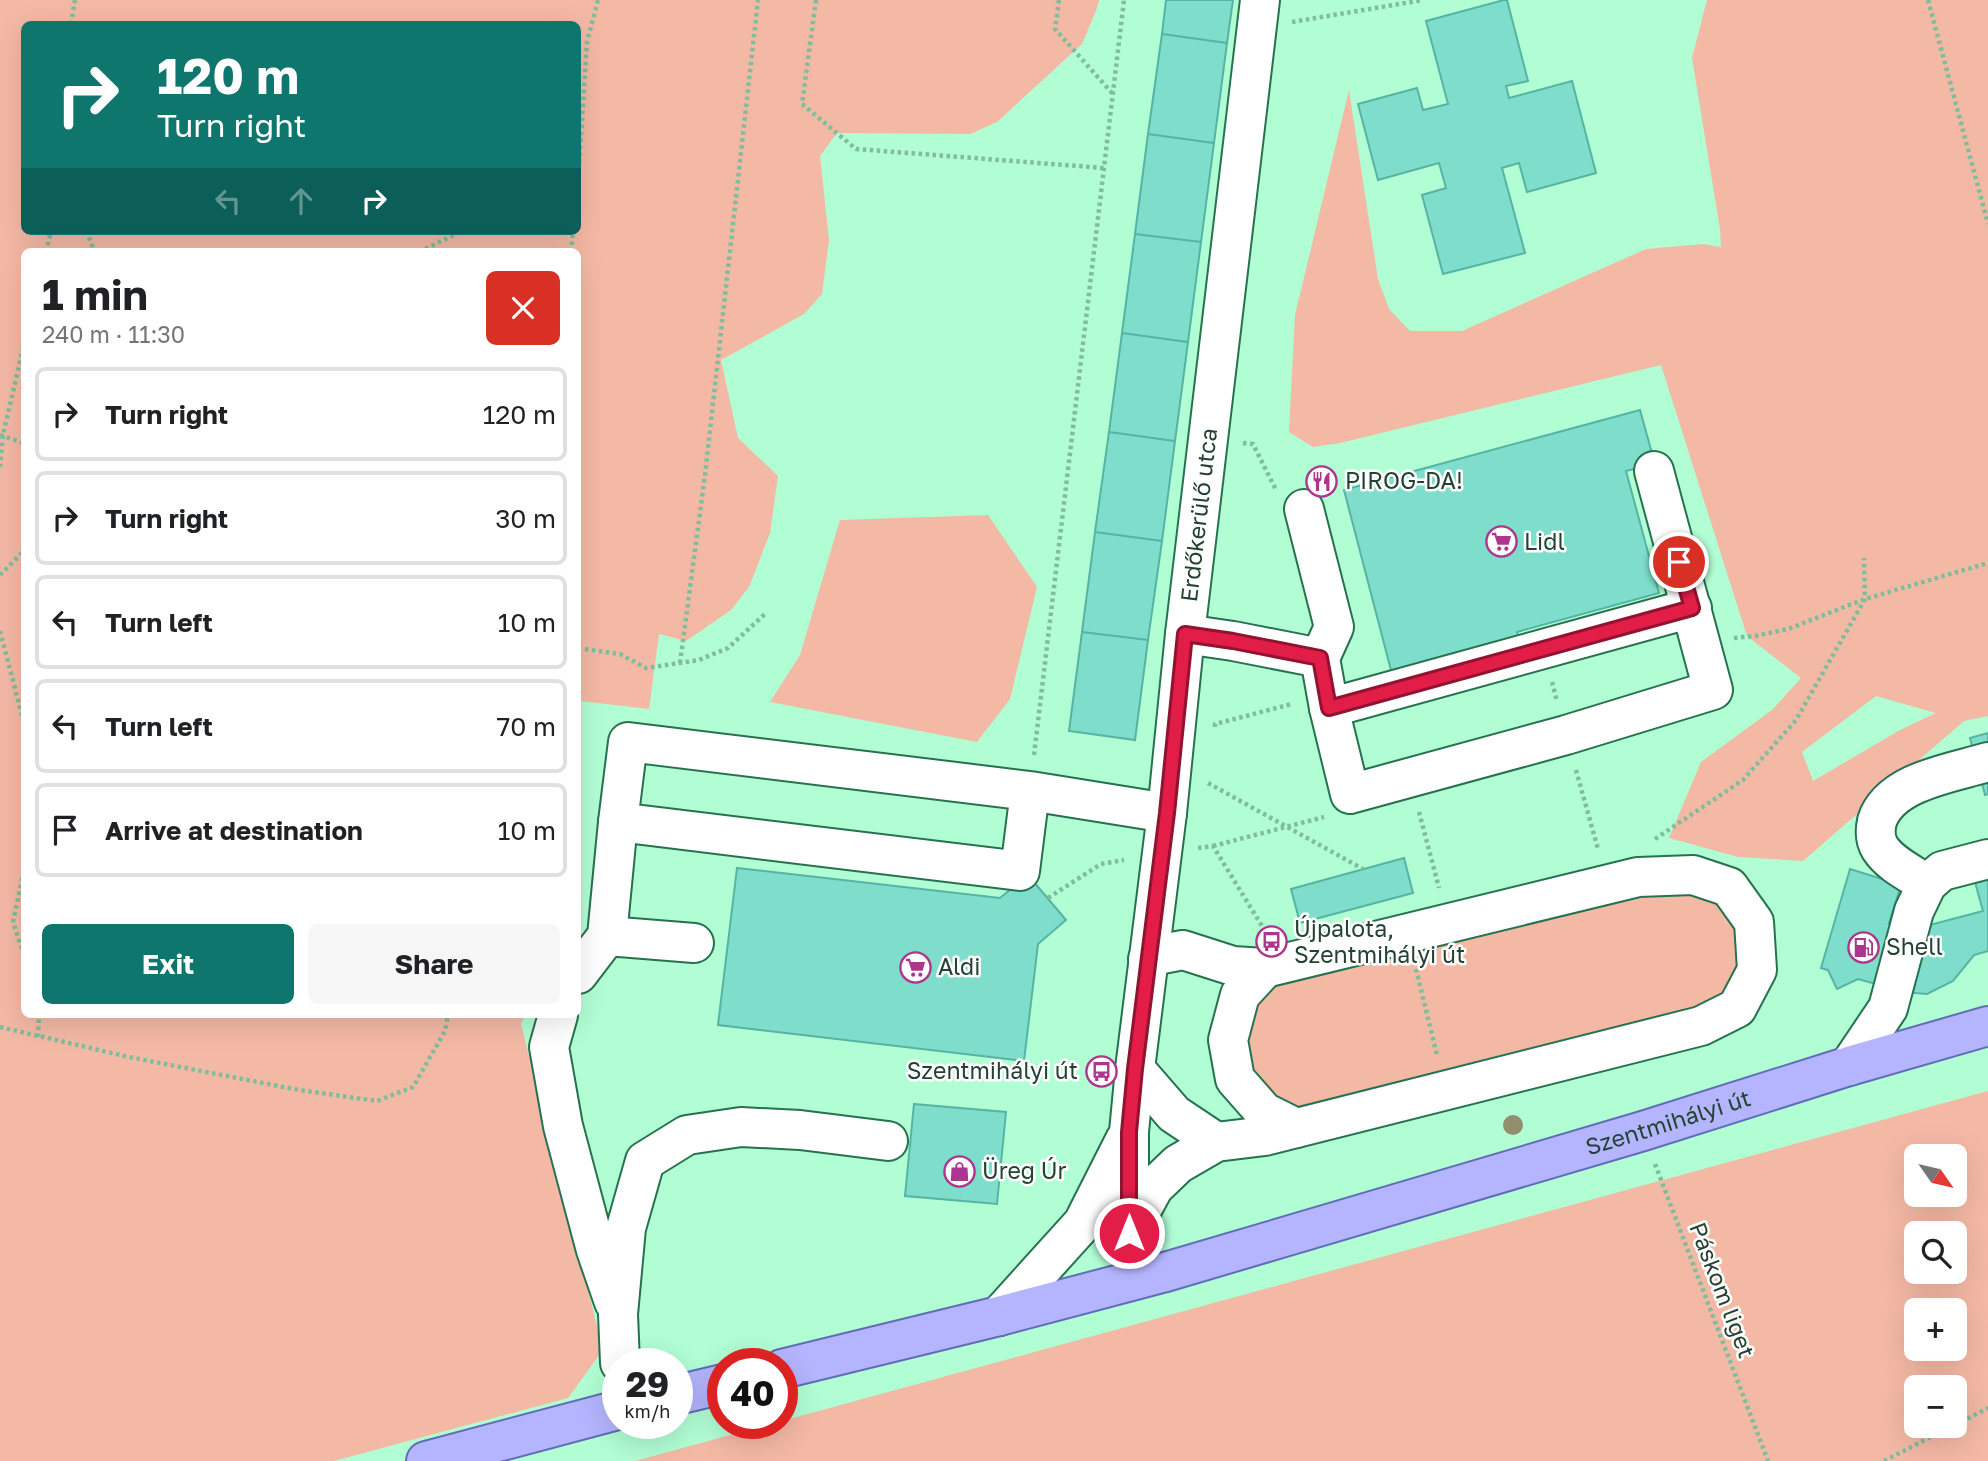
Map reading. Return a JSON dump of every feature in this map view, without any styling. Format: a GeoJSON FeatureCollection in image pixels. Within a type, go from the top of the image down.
{"type":"FeatureCollection","features":[{"type":"Feature","properties":{"kind":"main road","name":"Szentmihályi út"},"geometry":{"type":"LineString","coordinates":[[798,1366],[1128,1281],[1643,1131],[1988,1026]]}},
{"type":"Feature","properties":{"kind":"main road"},"geometry":{"type":"LineString","coordinates":[[426,1461],[602,1414]]}},
{"type":"Feature","properties":{"kind":"street","name":"Erdőkerülő utca"},"geometry":{"type":"LineString","coordinates":[[1128,1281],[1129,1132],[1135,1069],[1165,955],[1154,915],[1259,14]]}},
{"type":"Feature","properties":{"kind":"street"},"geometry":{"type":"LineString","coordinates":[[1304,509],[1334,627],[1325,686],[1350,794],[1566,735],[1713,690],[1654,471]]}},
{"type":"Feature","properties":{"kind":"street"},"geometry":{"type":"LineString","coordinates":[[1185,634],[1233,641],[1325,686],[1696,624]]}},
{"type":"Feature","properties":{"kind":"street"},"geometry":{"type":"LineString","coordinates":[[581,970],[607,936],[628,741],[1030,791],[1167,813]]}},
{"type":"Feature","properties":{"kind":"street"},"geometry":{"type":"LineString","coordinates":[[1927,884],[1888,857],[1879,847],[1876,825],[1880,814],[1888,801],[1909,786],[1988,762]]}},
{"type":"Feature","properties":{"kind":"street"},"geometry":{"type":"LineString","coordinates":[[618,822],[1020,871],[1030,791]]}},
{"type":"Feature","properties":{"kind":"street"},"geometry":{"type":"LineString","coordinates":[[1850,1066],[1888,1008],[1914,911],[1927,884],[1942,871],[1988,859]]}},
{"type":"Feature","properties":{"kind":"street"},"geometry":{"type":"LineString","coordinates":[[1129,1233],[1154,1187],[1178,1164],[1216,1142],[1265,1136],[1701,1026],[1737,1008],[1757,970],[1754,922],[1729,887],[1693,875],[1637,877],[1268,955],[1233,966],[1165,955]]}},
{"type":"Feature","properties":{"kind":"street"},"geometry":{"type":"LineString","coordinates":[[607,936],[694,943]]}},
{"type":"Feature","properties":{"kind":"street"},"geometry":{"type":"LineString","coordinates":[[1268,955],[1240,995],[1228,1040],[1236,1079],[1264,1112],[1296,1128]]}},
{"type":"Feature","properties":{"kind":"street"},"geometry":{"type":"LineString","coordinates":[[557,1018],[549,1047],[563,1126],[596,1250],[618,1314]]}},
{"type":"Feature","properties":{"kind":"street"},"geometry":{"type":"LineString","coordinates":[[1135,1069],[1174,1114],[1216,1142]]}},
{"type":"Feature","properties":{"kind":"street"},"geometry":{"type":"LineString","coordinates":[[619,1348],[618,1314],[626,1228],[645,1161],[687,1135],[741,1127],[800,1130],[888,1141]]}},
{"type":"Feature","properties":{"kind":"street"},"geometry":{"type":"LineString","coordinates":[[999,1316],[1083,1223],[1129,1132]]}},
{"type":"Feature","properties":{"kind":"path"},"geometry":{"type":"LineString","coordinates":[[72,21],[75,0]]}},
{"type":"Feature","properties":{"kind":"path"},"geometry":{"type":"LineString","coordinates":[[581,137],[587,42],[598,0]]}},
{"type":"Feature","properties":{"kind":"path"},"geometry":{"type":"LineString","coordinates":[[680,663],[705,475],[758,0]]}},
{"type":"Feature","properties":{"kind":"path"},"geometry":{"type":"LineString","coordinates":[[816,0],[802,104],[856,149],[1104,167]]}},
{"type":"Feature","properties":{"kind":"path"},"geometry":{"type":"LineString","coordinates":[[1059,0],[1055,29],[1113,94]]}},
{"type":"Feature","properties":{"kind":"path"},"geometry":{"type":"LineString","coordinates":[[1030,791],[1124,0]]}},
{"type":"Feature","properties":{"kind":"path"},"geometry":{"type":"LineString","coordinates":[[1374,0],[1378,9]]}},
{"type":"Feature","properties":{"kind":"path"},"geometry":{"type":"LineString","coordinates":[[1259,14],[1378,9],[1423,0]]}},
{"type":"Feature","properties":{"kind":"path"},"geometry":{"type":"LineString","coordinates":[[1928,0],[1988,224]]}},
{"type":"Feature","properties":{"kind":"path"},"geometry":{"type":"LineString","coordinates":[[427,248],[454,235]]}},
{"type":"Feature","properties":{"kind":"path"},"geometry":{"type":"LineString","coordinates":[[0,467],[2,435],[21,356]]}},
{"type":"Feature","properties":{"kind":"path"},"geometry":{"type":"LineString","coordinates":[[2,435],[21,442]]}},
{"type":"Feature","properties":{"kind":"path"},"geometry":{"type":"LineString","coordinates":[[1208,439],[1253,444],[1282,500],[1304,509]]}},
{"type":"Feature","properties":{"kind":"path"},"geometry":{"type":"LineString","coordinates":[[0,575],[21,554]]}},
{"type":"Feature","properties":{"kind":"path"},"geometry":{"type":"LineString","coordinates":[[1651,842],[1743,780],[1796,720],[1865,599],[1864,558]]}},
{"type":"Feature","properties":{"kind":"path"},"geometry":{"type":"LineString","coordinates":[[1696,624],[1755,636],[1788,629],[1865,599],[1988,563]]}},
{"type":"Feature","properties":{"kind":"path"},"geometry":{"type":"LineString","coordinates":[[581,648],[620,654],[646,668],[699,660],[728,648],[766,613]]}},
{"type":"Feature","properties":{"kind":"path"},"geometry":{"type":"LineString","coordinates":[[0,631],[21,712]]}},
{"type":"Feature","properties":{"kind":"path"},"geometry":{"type":"LineString","coordinates":[[1214,736],[1215,724],[1306,701],[1325,686]]}},
{"type":"Feature","properties":{"kind":"path"},"geometry":{"type":"LineString","coordinates":[[1206,796],[1209,771]]}},
{"type":"Feature","properties":{"kind":"path"},"geometry":{"type":"LineString","coordinates":[[1410,777],[1442,899]]}},
{"type":"Feature","properties":{"kind":"path"},"geometry":{"type":"LineString","coordinates":[[1208,783],[1363,869]]}},
{"type":"Feature","properties":{"kind":"path"},"geometry":{"type":"LineString","coordinates":[[1048,898],[1101,864],[1213,846],[1337,814],[1350,794]]}},
{"type":"Feature","properties":{"kind":"path"},"geometry":{"type":"LineString","coordinates":[[1199,848],[1200,835]]}},
{"type":"Feature","properties":{"kind":"path"},"geometry":{"type":"LineString","coordinates":[[1213,846],[1268,955]]}},
{"type":"Feature","properties":{"kind":"path"},"geometry":{"type":"LineString","coordinates":[[21,885],[13,922],[21,946]]}},
{"type":"Feature","properties":{"kind":"path"},"geometry":{"type":"LineString","coordinates":[[1414,960],[1445,1090]]}},
{"type":"Feature","properties":{"kind":"path"},"geometry":{"type":"LineString","coordinates":[[38,1037],[39,1018]]}},
{"type":"Feature","properties":{"kind":"path"},"geometry":{"type":"LineString","coordinates":[[0,1027],[216,1075],[377,1101],[413,1087],[445,1031],[447,1018]]}},
{"type":"Feature","properties":{"kind":"path","name":"Páskom liget"},"geometry":{"type":"LineString","coordinates":[[1643,1131],[1768,1461]]}},
{"type":"Feature","properties":{"kind":"path"},"geometry":{"type":"LineString","coordinates":[[1967,1419],[1988,1408]]}},
{"type":"Feature","properties":{"kind":"path"},"geometry":{"type":"LineString","coordinates":[[1884,1461],[1929,1438]]}},
{"type":"Feature","properties":{"kind":"shaded area"},"geometry":{"type":"Polygon","coordinates":[[[0,0],[1099,0],[1082,44],[997,122],[970,134],[837,133],[820,156],[829,240],[822,294],[804,314],[721,360],[738,438],[778,476],[770,533],[749,587],[731,610],[686,641],[659,634],[649,709],[581,701],[581,248],[21,248],[21,1018],[524,1018],[521,1024],[602,1348],[568,1398],[334,1461],[0,1461],[0,0]]]}},
{"type":"Feature","properties":{"kind":"shaded area"},"geometry":{"type":"Polygon","coordinates":[[[1707,0],[1988,0],[1988,716],[1964,721],[1803,861],[1738,857],[1669,838],[1701,762],[1772,710],[1801,678],[1747,636],[1661,365],[1340,443],[1313,447],[1289,432],[1295,315],[1349,90],[1378,279],[1389,309],[1410,331],[1462,331],[1646,249],[1703,244],[1721,247],[1692,58],[1707,0]],[[1876,696],[1802,752],[1813,781],[1900,730],[1936,713],[1876,696]]]}},
{"type":"Feature","properties":{"kind":"shaded area"},"geometry":{"type":"Polygon","coordinates":[[[988,515],[1037,587],[1010,699],[977,742],[770,702],[800,655],[840,520],[988,515]]]}},
{"type":"Feature","properties":{"kind":"shaded area"},"geometry":{"type":"Polygon","coordinates":[[[1693,875],[1754,922],[1737,1008],[1296,1128],[1235,1079],[1265,968],[1693,875]]]}},
{"type":"Feature","properties":{"kind":"shaded area"},"geometry":{"type":"Polygon","coordinates":[[[1988,1091],[1988,1461],[635,1461],[715,1439],[798,1439],[798,1417],[1988,1091]]]}},
{"type":"Feature","properties":{"kind":"building"},"geometry":{"type":"Polygon","coordinates":[[[1166,0],[1233,0],[1227,43],[1162,34],[1166,0]]]}},
{"type":"Feature","properties":{"kind":"building"},"geometry":{"type":"Polygon","coordinates":[[[1507,0],[1528,81],[1506,86],[1509,98],[1572,81],[1596,173],[1527,192],[1519,163],[1502,168],[1525,253],[1443,274],[1422,195],[1446,188],[1439,163],[1378,180],[1358,104],[1417,88],[1423,110],[1448,104],[1426,21],[1507,0]]]}},
{"type":"Feature","properties":{"kind":"building"},"geometry":{"type":"Polygon","coordinates":[[[1162,34],[1227,43],[1214,143],[1148,134],[1162,34]]]}},
{"type":"Feature","properties":{"kind":"building"},"geometry":{"type":"Polygon","coordinates":[[[1148,134],[1214,143],[1201,242],[1135,234],[1148,134]]]}},
{"type":"Feature","properties":{"kind":"building"},"geometry":{"type":"Polygon","coordinates":[[[1135,234],[1201,242],[1188,342],[1122,333],[1135,234]]]}},
{"type":"Feature","properties":{"kind":"building"},"geometry":{"type":"Polygon","coordinates":[[[1122,333],[1188,342],[1175,441],[1109,432],[1122,333]]]}},
{"type":"Feature","properties":{"kind":"building","name":"Lidl"},"geometry":{"type":"Polygon","coordinates":[[[1640,410],[1655,464],[1626,471],[1659,593],[1517,632],[1519,639],[1392,674],[1344,490],[1640,410]]]}},
{"type":"Feature","properties":{"kind":"building"},"geometry":{"type":"Polygon","coordinates":[[[1109,432],[1175,441],[1162,541],[1095,532],[1109,432]]]}},
{"type":"Feature","properties":{"kind":"building"},"geometry":{"type":"Polygon","coordinates":[[[1095,532],[1162,541],[1148,640],[1082,632],[1095,532]]]}},
{"type":"Feature","properties":{"kind":"building"},"geometry":{"type":"Polygon","coordinates":[[[1082,632],[1148,640],[1135,740],[1069,731],[1082,632]]]}},
{"type":"Feature","properties":{"kind":"building"},"geometry":{"type":"Polygon","coordinates":[[[1988,733],[1988,794],[1985,795],[1970,738],[1988,733]]]}},
{"type":"Feature","properties":{"kind":"building"},"geometry":{"type":"Polygon","coordinates":[[[1404,858],[1413,893],[1300,923],[1291,889],[1404,858]]]}},
{"type":"Feature","properties":{"kind":"building"},"geometry":{"type":"Polygon","coordinates":[[[737,868],[1000,898],[1028,875],[1066,920],[1038,944],[1024,1061],[718,1025],[737,868]]]}},
{"type":"Feature","properties":{"kind":"building","name":"Shell"},"geometry":{"type":"Polygon","coordinates":[[[1850,869],[1901,885],[1889,923],[1905,927],[1887,987],[1858,979],[1837,989],[1828,970],[1821,968],[1850,869]]]}},
{"type":"Feature","properties":{"kind":"building"},"geometry":{"type":"Polygon","coordinates":[[[1988,871],[1988,951],[1974,955],[1953,981],[1927,994],[1876,990],[1918,928],[1983,911],[1973,875],[1988,871]]]}},
{"type":"Feature","properties":{"kind":"building"},"geometry":{"type":"Polygon","coordinates":[[[914,1104],[1006,1112],[997,1204],[905,1196],[914,1104]]]}},
{"type":"Feature","properties":{"kind":"place","name":"PIROG-DA!"},"geometry":{"type":"Point","coordinates":[1322,481]}},
{"type":"Feature","properties":{"kind":"place","name":"Lidl"},"geometry":{"type":"Point","coordinates":[1501,542]}},
{"type":"Feature","properties":{"kind":"place","name":"Újpalota, Szentmihályi út"},"geometry":{"type":"Point","coordinates":[1271,942]}},
{"type":"Feature","properties":{"kind":"place","name":"Shell"},"geometry":{"type":"Point","coordinates":[1863,947]}},
{"type":"Feature","properties":{"kind":"place","name":"Aldi"},"geometry":{"type":"Point","coordinates":[915,967]}},
{"type":"Feature","properties":{"kind":"place","name":"Szentmihályi út"},"geometry":{"type":"Point","coordinates":[1101,1071]}},
{"type":"Feature","properties":{"kind":"place","name":"Üreg Úr"},"geometry":{"type":"Point","coordinates":[959,1171]}},
{"type":"Feature","properties":{"kind":"route"},"geometry":{"type":"LineString","coordinates":[[1129,1233],[1129,1132],[1167,813],[1185,634],[1320,658],[1329,708],[1692,608],[1679,562]]}}]}
